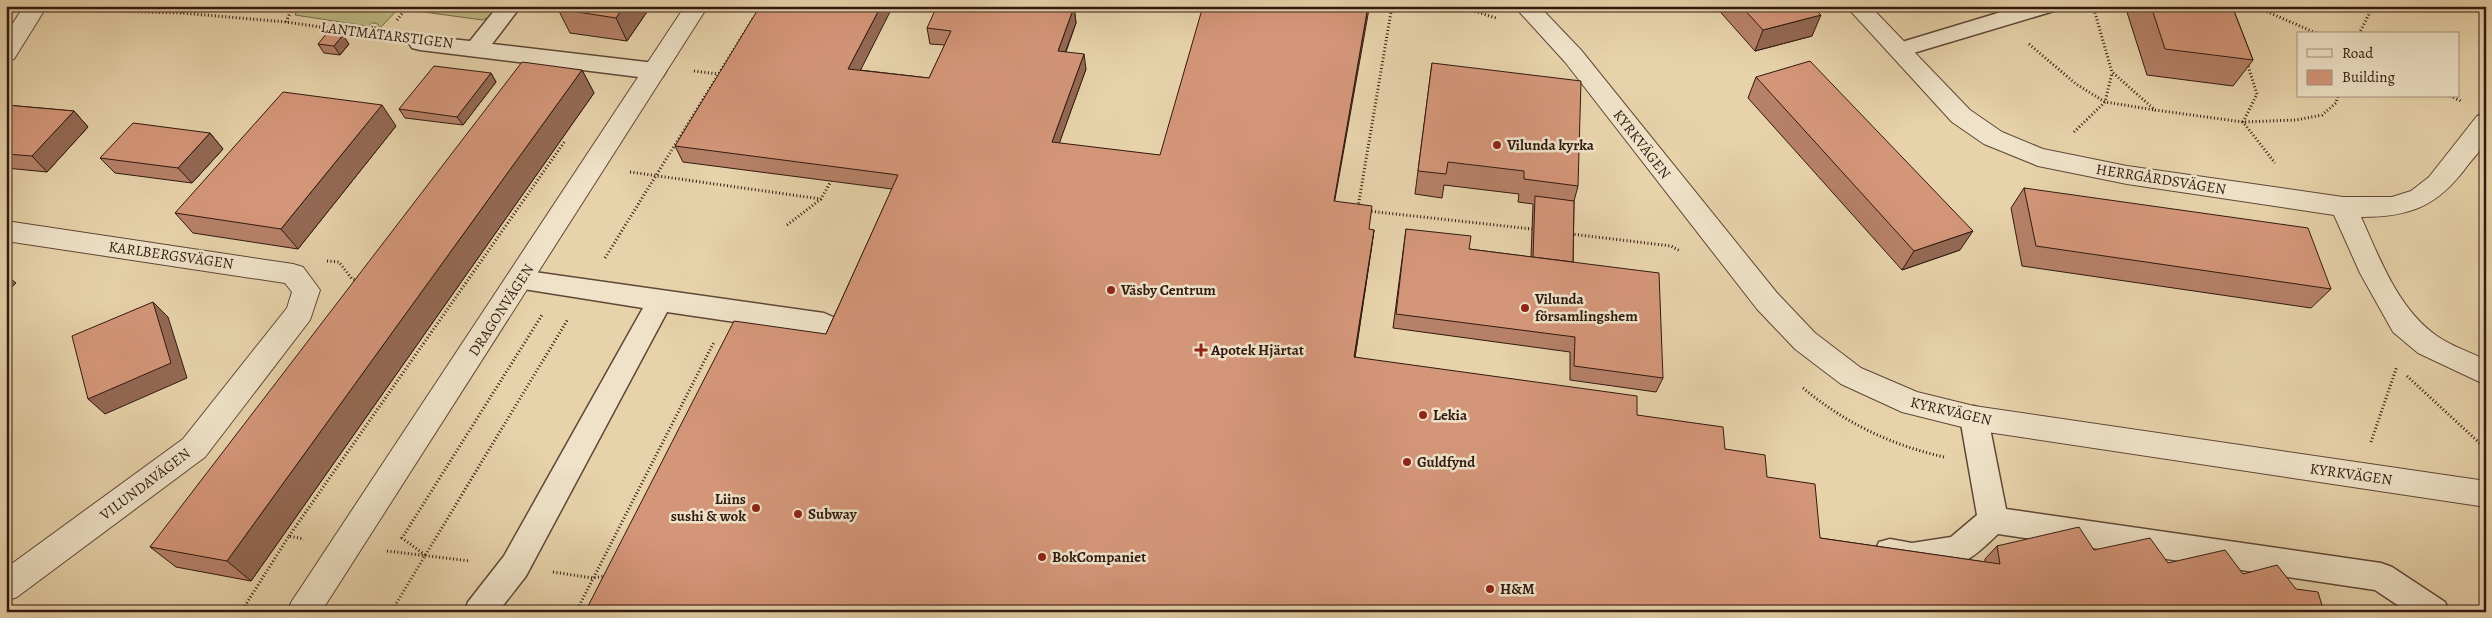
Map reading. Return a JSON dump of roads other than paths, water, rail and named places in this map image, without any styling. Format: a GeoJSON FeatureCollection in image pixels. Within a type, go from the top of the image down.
{"type":"FeatureCollection","features":[{"type":"Feature","properties":{"kind":"street"},"geometry":{"type":"LineString","coordinates":[[6,53],[36,6]]}},
{"type":"Feature","properties":{"kind":"street","name":"DRAGONVÄGEN"},"geometry":{"type":"LineString","coordinates":[[302,612],[697,6]]}},
{"type":"Feature","properties":{"kind":"street","name":"KYRKVÄGEN"},"geometry":{"type":"LineString","coordinates":[[1525,6],[1544,23],[1573,56],[1766,302],[1805,341],[1860,380],[1912,403],[1974,418],[2486,494]]}},
{"type":"Feature","properties":{"kind":"street","name":"HERRGÅRDSVÄGEN"},"geometry":{"type":"LineString","coordinates":[[1857,6],[1961,116],[1993,138],[2038,157],[2127,175],[2343,207],[2385,208],[2420,199],[2450,172],[2486,122]]}},
{"type":"Feature","properties":{"kind":"street"},"geometry":{"type":"LineString","coordinates":[[2343,207],[2373,273],[2403,324],[2428,345],[2486,373]]}},
{"type":"Feature","properties":{"kind":"street","name":"KARLBERGSVÄGEN"},"geometry":{"type":"LineString","coordinates":[[6,231],[293,274],[306,290],[300,312]]}},
{"type":"Feature","properties":{"kind":"street","name":"VILUNDAVÄGEN"},"geometry":{"type":"LineString","coordinates":[[6,587],[194,448],[300,312]]}},
{"type":"Feature","properties":{"kind":"lane"},"geometry":{"type":"LineString","coordinates":[[476,49],[510,6]]}},
{"type":"Feature","properties":{"kind":"lane"},"geometry":{"type":"LineString","coordinates":[[1900,50],[2000,18],[2046,6]]}},
{"type":"Feature","properties":{"kind":"lane","name":"LANTMÄTARSTIGEN"},"geometry":{"type":"LineString","coordinates":[[420,43],[655,71]]}},
{"type":"Feature","properties":{"kind":"lane"},"geometry":{"type":"LineString","coordinates":[[520,280],[824,324]]}},
{"type":"Feature","properties":{"kind":"lane"},"geometry":{"type":"LineString","coordinates":[[480,612],[514,566],[660,300]]}},
{"type":"Feature","properties":{"kind":"lane"},"geometry":{"type":"LineString","coordinates":[[1974,418],[1993,520]]}},
{"type":"Feature","properties":{"kind":"lane"},"geometry":{"type":"LineString","coordinates":[[1863,548],[1912,556],[1958,548],[1993,520],[2381,577],[2434,612]]}},
{"type":"Feature","properties":{"kind":"place","name":"Vilunda kyrka"},"geometry":{"type":"Point","coordinates":[1497,145]}},
{"type":"Feature","properties":{"kind":"place","name":"Väsby Centrum"},"geometry":{"type":"Point","coordinates":[1111,290]}},
{"type":"Feature","properties":{"kind":"place","name":"Vilunda församlingshem"},"geometry":{"type":"Point","coordinates":[1525,308]}},
{"type":"Feature","properties":{"kind":"place","name":"Apotek Hjärtat"},"geometry":{"type":"Point","coordinates":[1201,350]}},
{"type":"Feature","properties":{"kind":"place","name":"Lekia"},"geometry":{"type":"Point","coordinates":[1423,415]}},
{"type":"Feature","properties":{"kind":"place","name":"Guldfynd"},"geometry":{"type":"Point","coordinates":[1407,462]}},
{"type":"Feature","properties":{"kind":"place","name":"Liins sushi & wok"},"geometry":{"type":"Point","coordinates":[756,508]}},
{"type":"Feature","properties":{"kind":"place","name":"Subway"},"geometry":{"type":"Point","coordinates":[798,514]}},
{"type":"Feature","properties":{"kind":"place","name":"BokCompaniet"},"geometry":{"type":"Point","coordinates":[1042,557]}},
{"type":"Feature","properties":{"kind":"place","name":"H&M"},"geometry":{"type":"Point","coordinates":[1490,589]}}]}
